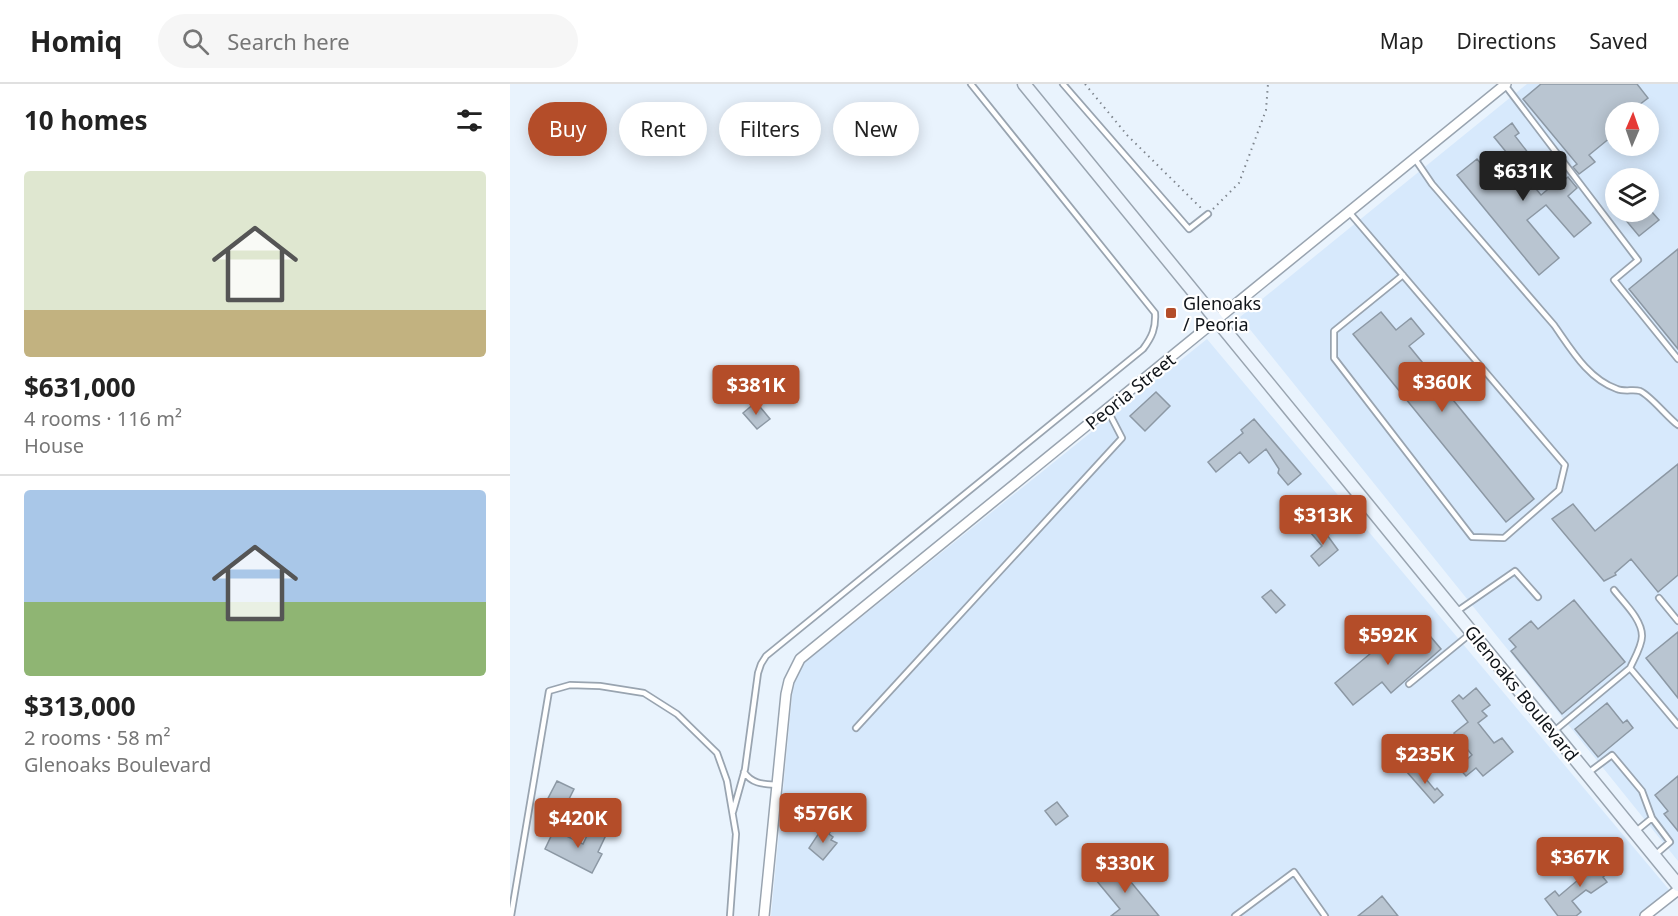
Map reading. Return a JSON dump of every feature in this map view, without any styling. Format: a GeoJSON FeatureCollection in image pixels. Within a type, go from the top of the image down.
{"type":"FeatureCollection","features":[{"type":"Feature","properties":{"kind":"main road","name":"Glenoaks Boulevard"},"geometry":{"type":"LineString","coordinates":[[1024,84],[1678,885]]}},
{"type":"Feature","properties":{"kind":"street","name":"Peoria Street"},"geometry":{"type":"LineString","coordinates":[[777,785],[789,681],[800,659],[1506,85]]}},
{"type":"Feature","properties":{"kind":"street"},"geometry":{"type":"LineString","coordinates":[[764,916],[777,785]]}},
{"type":"Feature","properties":{"kind":"street"},"geometry":{"type":"LineString","coordinates":[[1645,916],[1678,890]]}},
{"type":"Feature","properties":{"kind":"lane"},"geometry":{"type":"LineString","coordinates":[[733,812],[744,772],[758,673],[766,656],[1143,349],[1151,338],[1156,324],[1155,313],[970,84]]}},
{"type":"Feature","properties":{"kind":"lane"},"geometry":{"type":"LineString","coordinates":[[1063,84],[1189,229],[1208,214]]}},
{"type":"Feature","properties":{"kind":"lane"},"geometry":{"type":"LineString","coordinates":[[1506,85],[1638,260],[1614,280],[1678,359]]}},
{"type":"Feature","properties":{"kind":"lane"},"geometry":{"type":"LineString","coordinates":[[1415,159],[1432,184],[1554,325],[1591,373],[1619,390],[1640,391],[1678,425]]}},
{"type":"Feature","properties":{"kind":"lane"},"geometry":{"type":"LineString","coordinates":[[1349,212],[1565,465],[1559,490],[1504,538],[1472,537],[1334,358],[1335,331],[1403,276]]}},
{"type":"Feature","properties":{"kind":"lane"},"geometry":{"type":"LineString","coordinates":[[856,728],[1122,438],[1107,409]]}},
{"type":"Feature","properties":{"kind":"lane"},"geometry":{"type":"LineString","coordinates":[[1456,612],[1515,571],[1538,597]]}},
{"type":"Feature","properties":{"kind":"lane"},"geometry":{"type":"LineString","coordinates":[[1553,732],[1630,668],[1642,637],[1640,625],[1614,590]]}},
{"type":"Feature","properties":{"kind":"lane"},"geometry":{"type":"LineString","coordinates":[[1659,598],[1678,621]]}},
{"type":"Feature","properties":{"kind":"lane"},"geometry":{"type":"LineString","coordinates":[[1409,684],[1472,632]]}},
{"type":"Feature","properties":{"kind":"lane"},"geometry":{"type":"LineString","coordinates":[[1630,668],[1678,725]]}},
{"type":"Feature","properties":{"kind":"lane"},"geometry":{"type":"LineString","coordinates":[[511,916],[549,691],[570,685],[600,686],[644,693],[677,714],[717,753],[727,781],[736,834],[730,916]]}},
{"type":"Feature","properties":{"kind":"lane"},"geometry":{"type":"LineString","coordinates":[[1587,773],[1612,755],[1642,791],[1652,818],[1670,842],[1654,855]]}},
{"type":"Feature","properties":{"kind":"lane"},"geometry":{"type":"LineString","coordinates":[[744,772],[749,780],[777,785]]}},
{"type":"Feature","properties":{"kind":"lane"},"geometry":{"type":"LineString","coordinates":[[1635,832],[1652,818]]}},
{"type":"Feature","properties":{"kind":"lane"},"geometry":{"type":"LineString","coordinates":[[1235,916],[1294,872],[1325,916]]}},
{"type":"Feature","properties":{"kind":"path"},"geometry":{"type":"LineString","coordinates":[[1085,84],[1127,135],[1208,214],[1239,183],[1266,110],[1268,84]]}},
{"type":"Feature","properties":{"kind":"shaded area"},"geometry":{"type":"Polygon","coordinates":[[[1527,84],[1678,84],[1678,861],[1240,317],[1527,84]]]}},
{"type":"Feature","properties":{"kind":"shaded area"},"geometry":{"type":"Polygon","coordinates":[[[1207,339],[1671,892],[1641,916],[771,916],[794,675],[803,664],[1207,339]]]}},
{"type":"Feature","properties":{"kind":"building"},"geometry":{"type":"Polygon","coordinates":[[[1541,84],[1637,84],[1648,98],[1643,102],[1605,102],[1605,142],[1589,155],[1595,162],[1579,174],[1573,167],[1577,164],[1523,99],[1541,84]]]}},
{"type":"Feature","properties":{"kind":"building"},"geometry":{"type":"Polygon","coordinates":[[[1512,123],[1519,133],[1515,136],[1530,157],[1518,167],[1541,195],[1558,181],[1560,183],[1568,177],[1577,188],[1568,196],[1591,223],[1574,237],[1546,205],[1527,220],[1559,258],[1539,275],[1457,175],[1477,159],[1497,183],[1515,168],[1494,137],[1512,123]]]}},
{"type":"Feature","properties":{"kind":"building"},"geometry":{"type":"Polygon","coordinates":[[[1627,222],[1656,222],[1639,236],[1627,222]]]}},
{"type":"Feature","properties":{"kind":"building"},"geometry":{"type":"Polygon","coordinates":[[[1678,249],[1678,349],[1629,289],[1678,249]]]}},
{"type":"Feature","properties":{"kind":"building"},"geometry":{"type":"Polygon","coordinates":[[[1381,312],[1396,330],[1411,318],[1424,334],[1409,346],[1534,499],[1506,522],[1353,334],[1381,312]]]}},
{"type":"Feature","properties":{"kind":"building"},"geometry":{"type":"Polygon","coordinates":[[[1156,392],[1170,406],[1145,431],[1130,416],[1156,392]]]}},
{"type":"Feature","properties":{"kind":"building"},"geometry":{"type":"Polygon","coordinates":[[[756,402],[770,419],[757,429],[743,413],[756,402]]]}},
{"type":"Feature","properties":{"kind":"building"},"geometry":{"type":"Polygon","coordinates":[[[1254,419],[1301,474],[1288,485],[1278,473],[1279,469],[1266,449],[1249,463],[1240,452],[1216,472],[1208,462],[1243,433],[1241,430],[1254,419]]]}},
{"type":"Feature","properties":{"kind":"building"},"geometry":{"type":"Polygon","coordinates":[[[1678,464],[1678,575],[1658,592],[1631,559],[1615,573],[1616,575],[1604,581],[1552,519],[1573,504],[1595,531],[1678,464]]]}},
{"type":"Feature","properties":{"kind":"building"},"geometry":{"type":"Polygon","coordinates":[[[1319,524],[1338,550],[1319,566],[1311,556],[1322,546],[1310,532],[1319,524]]]}},
{"type":"Feature","properties":{"kind":"building"},"geometry":{"type":"Polygon","coordinates":[[[1271,590],[1285,605],[1276,613],[1262,597],[1271,590]]]}},
{"type":"Feature","properties":{"kind":"building"},"geometry":{"type":"Polygon","coordinates":[[[1574,600],[1625,662],[1562,714],[1511,651],[1516,647],[1509,639],[1531,621],[1538,629],[1574,600]]]}},
{"type":"Feature","properties":{"kind":"building"},"geometry":{"type":"Polygon","coordinates":[[[1425,630],[1441,649],[1391,693],[1382,682],[1353,705],[1335,683],[1395,633],[1406,646],[1425,630]]]}},
{"type":"Feature","properties":{"kind":"building"},"geometry":{"type":"Polygon","coordinates":[[[1678,632],[1678,698],[1646,658],[1678,632]]]}},
{"type":"Feature","properties":{"kind":"building"},"geometry":{"type":"Polygon","coordinates":[[[1476,688],[1490,705],[1482,711],[1487,716],[1478,723],[1494,743],[1502,738],[1513,752],[1483,776],[1476,768],[1466,776],[1458,767],[1472,755],[1454,733],[1468,722],[1452,701],[1459,695],[1463,699],[1476,688]]]}},
{"type":"Feature","properties":{"kind":"building"},"geometry":{"type":"Polygon","coordinates":[[[1607,703],[1623,723],[1627,720],[1633,728],[1598,757],[1575,729],[1607,703]]]}},
{"type":"Feature","properties":{"kind":"building"},"geometry":{"type":"Polygon","coordinates":[[[1415,766],[1435,790],[1437,788],[1443,795],[1434,803],[1407,772],[1415,766]]]}},
{"type":"Feature","properties":{"kind":"building"},"geometry":{"type":"Polygon","coordinates":[[[1678,776],[1678,831],[1664,814],[1668,811],[1655,795],[1678,776]]]}},
{"type":"Feature","properties":{"kind":"building"},"geometry":{"type":"Polygon","coordinates":[[[557,781],[574,789],[560,817],[543,808],[557,781]]]}},
{"type":"Feature","properties":{"kind":"building"},"geometry":{"type":"Polygon","coordinates":[[[1057,802],[1068,816],[1056,825],[1045,811],[1057,802]]]}},
{"type":"Feature","properties":{"kind":"building"},"geometry":{"type":"Polygon","coordinates":[[[591,827],[606,835],[598,852],[602,854],[592,873],[545,849],[554,830],[583,844],[591,827]]]}},
{"type":"Feature","properties":{"kind":"building"},"geometry":{"type":"Polygon","coordinates":[[[823,827],[830,832],[829,834],[833,837],[831,840],[837,843],[823,860],[809,848],[823,827]]]}},
{"type":"Feature","properties":{"kind":"building"},"geometry":{"type":"Polygon","coordinates":[[[1610,857],[1617,866],[1603,877],[1607,882],[1591,893],[1586,890],[1572,901],[1581,912],[1576,916],[1558,916],[1545,899],[1555,891],[1559,896],[1578,880],[1570,870],[1579,863],[1588,874],[1610,857]]]}},
{"type":"Feature","properties":{"kind":"building"},"geometry":{"type":"Polygon","coordinates":[[[1116,864],[1159,916],[1111,916],[1120,909],[1096,880],[1116,864]]]}},
{"type":"Feature","properties":{"kind":"building"},"geometry":{"type":"Polygon","coordinates":[[[1382,896],[1398,916],[1358,916],[1373,904],[1382,896]]]}},
{"type":"Feature","properties":{"kind":"place","name":"Glenoaks / Peoria"},"geometry":{"type":"Point","coordinates":[1171,313]}}]}
